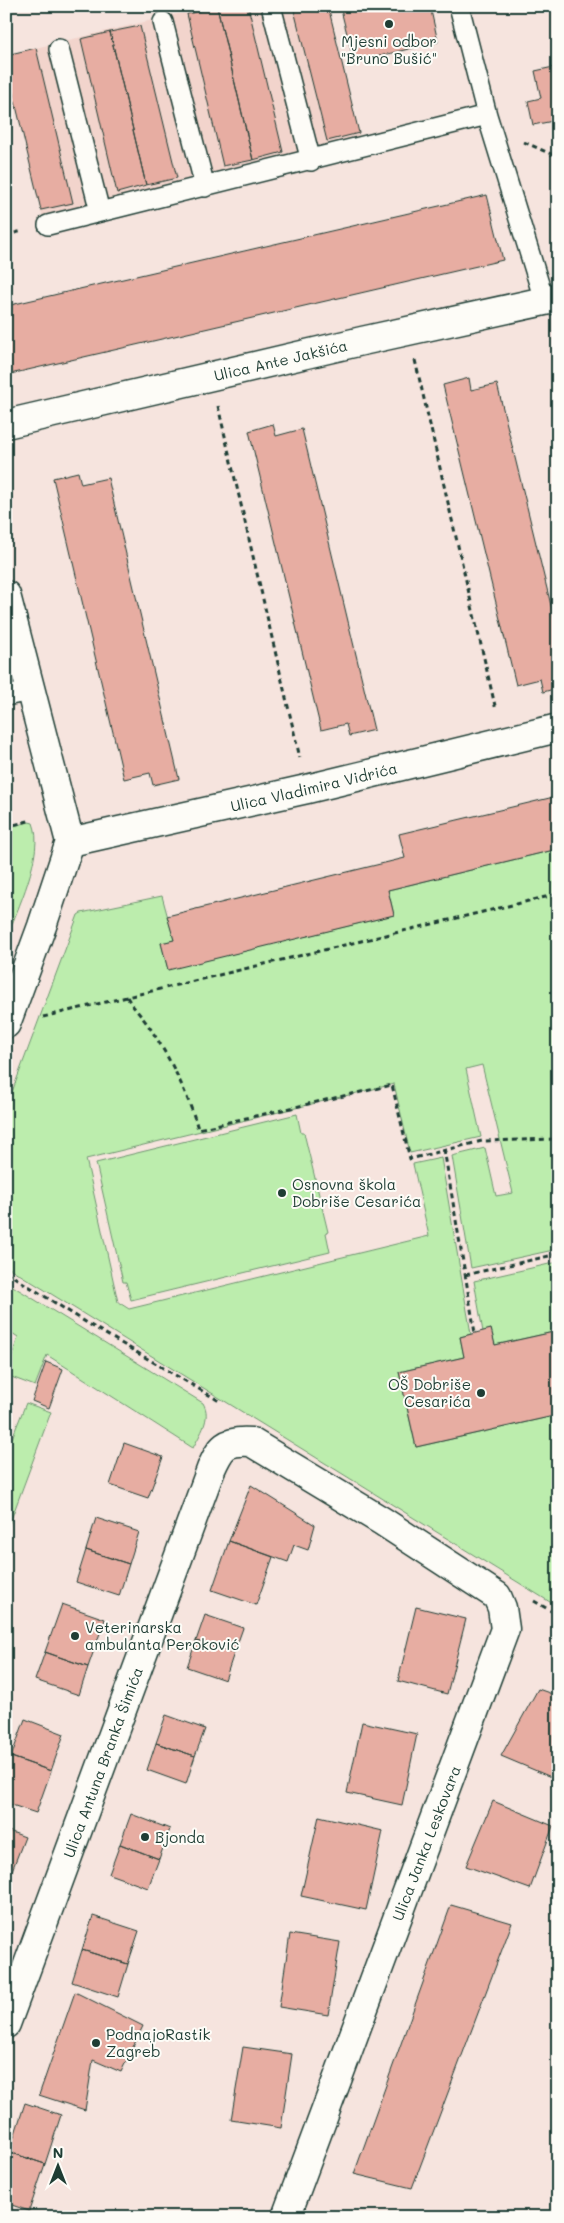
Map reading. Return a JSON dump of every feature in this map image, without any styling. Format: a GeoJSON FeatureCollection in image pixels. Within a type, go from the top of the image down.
{"type":"FeatureCollection","features":[{"type":"Feature","properties":{"kind":"street","name":"Ulica Ante Jakšića"},"geometry":{"type":"LineString","coordinates":[[6,424],[408,330],[551,299]]}},
{"type":"Feature","properties":{"kind":"street"},"geometry":{"type":"LineString","coordinates":[[6,595],[18,693],[59,793],[70,842],[6,1024]]}},
{"type":"Feature","properties":{"kind":"street","name":"Ulica Vladimira Vidrića"},"geometry":{"type":"LineString","coordinates":[[70,842],[558,728]]}},
{"type":"Feature","properties":{"kind":"street","name":"Ulica Antuna Branka Šimića"},"geometry":{"type":"LineString","coordinates":[[6,2024],[210,1469],[219,1451],[224,1446],[235,1441],[251,1442],[382,1521]]}},
{"type":"Feature","properties":{"kind":"street","name":"Ulica Janka Leskovara"},"geometry":{"type":"LineString","coordinates":[[286,2217],[505,1629],[502,1608],[496,1596],[382,1521]]}},
{"type":"Feature","properties":{"kind":"lane"},"geometry":{"type":"LineString","coordinates":[[271,6],[311,161]]}},
{"type":"Feature","properties":{"kind":"lane"},"geometry":{"type":"LineString","coordinates":[[459,6],[487,115],[551,299]]}},
{"type":"Feature","properties":{"kind":"lane"},"geometry":{"type":"LineString","coordinates":[[163,22],[205,187]]}},
{"type":"Feature","properties":{"kind":"lane"},"geometry":{"type":"LineString","coordinates":[[59,49],[100,212]]}},
{"type":"Feature","properties":{"kind":"lane"},"geometry":{"type":"LineString","coordinates":[[48,226],[487,115]]}},
{"type":"Feature","properties":{"kind":"path"},"geometry":{"type":"LineString","coordinates":[[408,330],[504,742]]}},
{"type":"Feature","properties":{"kind":"path"},"geometry":{"type":"LineString","coordinates":[[211,376],[307,788]]}},
{"type":"Feature","properties":{"kind":"path"},"geometry":{"type":"LineString","coordinates":[[6,827],[38,818]]}},
{"type":"Feature","properties":{"kind":"path"},"geometry":{"type":"LineString","coordinates":[[42,1017],[558,894]]}},
{"type":"Feature","properties":{"kind":"path"},"geometry":{"type":"LineString","coordinates":[[127,997],[150,1028],[165,1054],[192,1106],[198,1129],[392,1085],[410,1159],[482,1141],[558,1139]]}},
{"type":"Feature","properties":{"kind":"path"},"geometry":{"type":"LineString","coordinates":[[444,1149],[475,1333]]}},
{"type":"Feature","properties":{"kind":"path"},"geometry":{"type":"LineString","coordinates":[[465,1275],[558,1254]]}},
{"type":"Feature","properties":{"kind":"path"},"geometry":{"type":"LineString","coordinates":[[6,1272],[92,1326],[221,1402]]}},
{"type":"Feature","properties":{"kind":"path"},"geometry":{"type":"LineString","coordinates":[[534,1601],[558,1615]]}},
{"type":"Feature","properties":{"kind":"shaded area"},"geometry":{"type":"Polygon","coordinates":[[[211,6],[328,6],[360,139],[43,219],[6,64],[6,55],[211,6]]]}},
{"type":"Feature","properties":{"kind":"green space"},"geometry":{"type":"Polygon","coordinates":[[[29,822],[33,823],[36,835],[33,865],[23,897],[6,939],[6,828],[29,822]]]}},
{"type":"Feature","properties":{"kind":"green space","name":"Osnovna škola Dobriše Cesarića"},"geometry":{"type":"Polygon","coordinates":[[[558,849],[558,1249],[471,1268],[452,1156],[485,1148],[496,1196],[513,1193],[482,1065],[466,1069],[481,1137],[410,1153],[394,1084],[86,1159],[118,1302],[129,1309],[429,1236],[413,1164],[441,1158],[471,1334],[460,1337],[464,1357],[399,1372],[416,1447],[558,1415],[558,1607],[6,1266],[6,1108],[78,915],[81,913],[162,896],[174,940],[161,943],[168,969],[394,915],[388,890],[558,849]]]}},
{"type":"Feature","properties":{"kind":"green space"},"geometry":{"type":"Polygon","coordinates":[[[297,1114],[301,1133],[304,1133],[328,1232],[326,1233],[330,1252],[131,1300],[126,1282],[123,1282],[96,1163],[297,1114]]]}},
{"type":"Feature","properties":{"kind":"green space"},"geometry":{"type":"Polygon","coordinates":[[[558,1262],[558,1331],[495,1345],[491,1329],[483,1332],[474,1281],[558,1262]]]}},
{"type":"Feature","properties":{"kind":"green space"},"geometry":{"type":"Polygon","coordinates":[[[6,1282],[203,1403],[206,1420],[193,1448],[47,1355],[35,1386],[6,1375],[18,1337],[6,1329],[6,1282]]]}},
{"type":"Feature","properties":{"kind":"green space"},"geometry":{"type":"Polygon","coordinates":[[[26,1403],[51,1412],[6,1533],[6,1437],[12,1438],[26,1403]]]}},
{"type":"Feature","properties":{"kind":"building"},"geometry":{"type":"Polygon","coordinates":[[[248,6],[283,152],[253,160],[217,7],[248,6]]]}},
{"type":"Feature","properties":{"kind":"building"},"geometry":{"type":"Polygon","coordinates":[[[293,6],[328,6],[359,133],[327,141],[293,6]]]}},
{"type":"Feature","properties":{"kind":"building","name":"Mjesni odbor \"Bruno Bušić\""},"geometry":{"type":"Polygon","coordinates":[[[340,6],[430,6],[438,42],[354,62],[340,6]]]}},
{"type":"Feature","properties":{"kind":"building"},"geometry":{"type":"Polygon","coordinates":[[[217,7],[253,160],[223,166],[187,14],[217,7]]]}},
{"type":"Feature","properties":{"kind":"building"},"geometry":{"type":"Polygon","coordinates":[[[140,26],[177,178],[146,185],[110,32],[140,26]]]}},
{"type":"Feature","properties":{"kind":"building"},"geometry":{"type":"Polygon","coordinates":[[[110,32],[146,185],[117,193],[81,39],[110,32]]]}},
{"type":"Feature","properties":{"kind":"building"},"geometry":{"type":"Polygon","coordinates":[[[36,48],[73,203],[41,210],[6,64],[6,55],[36,48]]]}},
{"type":"Feature","properties":{"kind":"building"},"geometry":{"type":"Polygon","coordinates":[[[558,66],[558,120],[533,125],[528,101],[541,98],[535,71],[558,66]]]}},
{"type":"Feature","properties":{"kind":"building"},"geometry":{"type":"Polygon","coordinates":[[[487,195],[503,260],[6,375],[6,306],[487,195]]]}},
{"type":"Feature","properties":{"kind":"building"},"geometry":{"type":"Polygon","coordinates":[[[469,378],[471,390],[497,384],[558,634],[558,688],[543,692],[540,679],[516,685],[443,385],[469,378]]]}},
{"type":"Feature","properties":{"kind":"building"},"geometry":{"type":"Polygon","coordinates":[[[273,424],[276,436],[302,429],[374,730],[349,736],[346,724],[321,730],[249,431],[273,424]]]}},
{"type":"Feature","properties":{"kind":"building"},"geometry":{"type":"Polygon","coordinates":[[[78,472],[81,484],[108,478],[179,779],[153,785],[150,773],[124,779],[53,478],[78,472]]]}},
{"type":"Feature","properties":{"kind":"building"},"geometry":{"type":"Polygon","coordinates":[[[558,796],[558,849],[388,890],[394,915],[168,970],[161,943],[174,940],[167,916],[405,858],[399,834],[558,796]]]}},
{"type":"Feature","properties":{"kind":"building","name":"OŠ Dobriše Cesarića"},"geometry":{"type":"Polygon","coordinates":[[[491,1329],[495,1345],[558,1331],[558,1415],[416,1447],[399,1372],[464,1357],[460,1337],[491,1329]]]}},
{"type":"Feature","properties":{"kind":"building"},"geometry":{"type":"Polygon","coordinates":[[[46,1362],[63,1369],[49,1408],[32,1401],[46,1362]]]}},
{"type":"Feature","properties":{"kind":"building"},"geometry":{"type":"Polygon","coordinates":[[[124,1443],[163,1457],[148,1498],[110,1485],[124,1443]]]}},
{"type":"Feature","properties":{"kind":"building"},"geometry":{"type":"Polygon","coordinates":[[[251,1485],[315,1525],[308,1550],[294,1545],[288,1562],[229,1541],[251,1485]]]}},
{"type":"Feature","properties":{"kind":"building"},"geometry":{"type":"Polygon","coordinates":[[[96,1518],[139,1532],[129,1564],[86,1550],[96,1518]]]}},
{"type":"Feature","properties":{"kind":"building"},"geometry":{"type":"Polygon","coordinates":[[[229,1541],[273,1557],[256,1605],[212,1590],[229,1541]]]}},
{"type":"Feature","properties":{"kind":"building"},"geometry":{"type":"Polygon","coordinates":[[[86,1550],[129,1564],[119,1596],[76,1582],[86,1550]]]}},
{"type":"Feature","properties":{"kind":"building","name":"Veterinarska ambulanta Peroković"},"geometry":{"type":"Polygon","coordinates":[[[62,1604],[105,1619],[88,1667],[45,1652],[62,1604]]]}},
{"type":"Feature","properties":{"kind":"building"},"geometry":{"type":"Polygon","coordinates":[[[416,1607],[466,1619],[447,1694],[398,1681],[416,1607]]]}},
{"type":"Feature","properties":{"kind":"building"},"geometry":{"type":"Polygon","coordinates":[[[205,1615],[243,1628],[234,1653],[196,1641],[205,1615]]]}},
{"type":"Feature","properties":{"kind":"building"},"geometry":{"type":"Polygon","coordinates":[[[196,1641],[234,1653],[225,1680],[187,1667],[196,1641]]]}},
{"type":"Feature","properties":{"kind":"building","name":"Veterinarska ambulanta Peroković"},"geometry":{"type":"Polygon","coordinates":[[[45,1652],[88,1667],[79,1695],[35,1680],[45,1652]]]}},
{"type":"Feature","properties":{"kind":"building"},"geometry":{"type":"Polygon","coordinates":[[[538,1689],[558,1696],[558,1780],[501,1756],[538,1689]]]}},
{"type":"Feature","properties":{"kind":"building"},"geometry":{"type":"Polygon","coordinates":[[[166,1715],[205,1729],[195,1756],[156,1743],[166,1715]]]}},
{"type":"Feature","properties":{"kind":"building"},"geometry":{"type":"Polygon","coordinates":[[[25,1719],[64,1734],[51,1771],[11,1757],[25,1719]]]}},
{"type":"Feature","properties":{"kind":"building"},"geometry":{"type":"Polygon","coordinates":[[[362,1722],[417,1734],[402,1805],[347,1793],[362,1722]]]}},
{"type":"Feature","properties":{"kind":"building"},"geometry":{"type":"Polygon","coordinates":[[[156,1743],[195,1756],[186,1784],[147,1770],[156,1743]]]}},
{"type":"Feature","properties":{"kind":"building"},"geometry":{"type":"Polygon","coordinates":[[[6,1755],[51,1771],[36,1813],[6,1803],[6,1755]]]}},
{"type":"Feature","properties":{"kind":"building"},"geometry":{"type":"Polygon","coordinates":[[[493,1801],[553,1826],[530,1889],[466,1866],[493,1801]]]}},
{"type":"Feature","properties":{"kind":"building","name":"Bjonda"},"geometry":{"type":"Polygon","coordinates":[[[131,1814],[170,1829],[159,1859],[120,1844],[131,1814]]]}},
{"type":"Feature","properties":{"kind":"building"},"geometry":{"type":"Polygon","coordinates":[[[319,1816],[383,1831],[366,1910],[301,1896],[319,1816]]]}},
{"type":"Feature","properties":{"kind":"building"},"geometry":{"type":"Polygon","coordinates":[[[6,1830],[25,1837],[11,1873],[6,1872],[6,1830]]]}},
{"type":"Feature","properties":{"kind":"building","name":"Bjonda"},"geometry":{"type":"Polygon","coordinates":[[[120,1844],[159,1859],[148,1888],[109,1874],[120,1844]]]}},
{"type":"Feature","properties":{"kind":"building"},"geometry":{"type":"Polygon","coordinates":[[[6,1872],[11,1873],[6,1888],[6,1872]]]}},
{"type":"Feature","properties":{"kind":"building"},"geometry":{"type":"Polygon","coordinates":[[[451,1905],[512,1923],[412,2188],[354,2174],[451,1905]]]}},
{"type":"Feature","properties":{"kind":"building"},"geometry":{"type":"Polygon","coordinates":[[[93,1916],[139,1931],[128,1964],[82,1950],[93,1916]]]}},
{"type":"Feature","properties":{"kind":"building"},"geometry":{"type":"Polygon","coordinates":[[[290,1934],[340,1942],[328,2015],[279,2007],[290,1934]]]}},
{"type":"Feature","properties":{"kind":"building"},"geometry":{"type":"Polygon","coordinates":[[[82,1950],[128,1964],[118,1997],[72,1982],[82,1950]]]}},
{"type":"Feature","properties":{"kind":"building","name":"PodnajoRastik Zagreb"},"geometry":{"type":"Polygon","coordinates":[[[75,1992],[143,2026],[121,2072],[93,2060],[85,2110],[39,2095],[75,1992]]]}},
{"type":"Feature","properties":{"kind":"building"},"geometry":{"type":"Polygon","coordinates":[[[243,2047],[292,2054],[281,2128],[231,2120],[243,2047]]]}},
{"type":"Feature","properties":{"kind":"building"},"geometry":{"type":"Polygon","coordinates":[[[25,2103],[61,2115],[45,2164],[9,2152],[25,2103]]]}},
{"type":"Feature","properties":{"kind":"building"},"geometry":{"type":"Polygon","coordinates":[[[9,2152],[45,2164],[29,2211],[6,2203],[6,2160],[9,2152]]]}},
{"type":"Feature","properties":{"kind":"building"},"geometry":{"type":"Polygon","coordinates":[[[338,2213],[366,2217],[337,2217],[338,2213]]]}},
{"type":"Feature","properties":{"kind":"place","name":"Mjesni odbor \"Bruno Bušić\""},"geometry":{"type":"Point","coordinates":[389,24]}},
{"type":"Feature","properties":{"kind":"place","name":"Osnovna škola Dobriše Cesarića"},"geometry":{"type":"Point","coordinates":[282,1193]}},
{"type":"Feature","properties":{"kind":"place","name":"OŠ Dobriše Cesarića"},"geometry":{"type":"Point","coordinates":[481,1393]}},
{"type":"Feature","properties":{"kind":"place","name":"Veterinarska ambulanta Peroković"},"geometry":{"type":"Point","coordinates":[75,1636]}},
{"type":"Feature","properties":{"kind":"place","name":"Bjonda"},"geometry":{"type":"Point","coordinates":[145,1837]}},
{"type":"Feature","properties":{"kind":"place","name":"PodnajoRastik Zagreb"},"geometry":{"type":"Point","coordinates":[96,2043]}}]}
